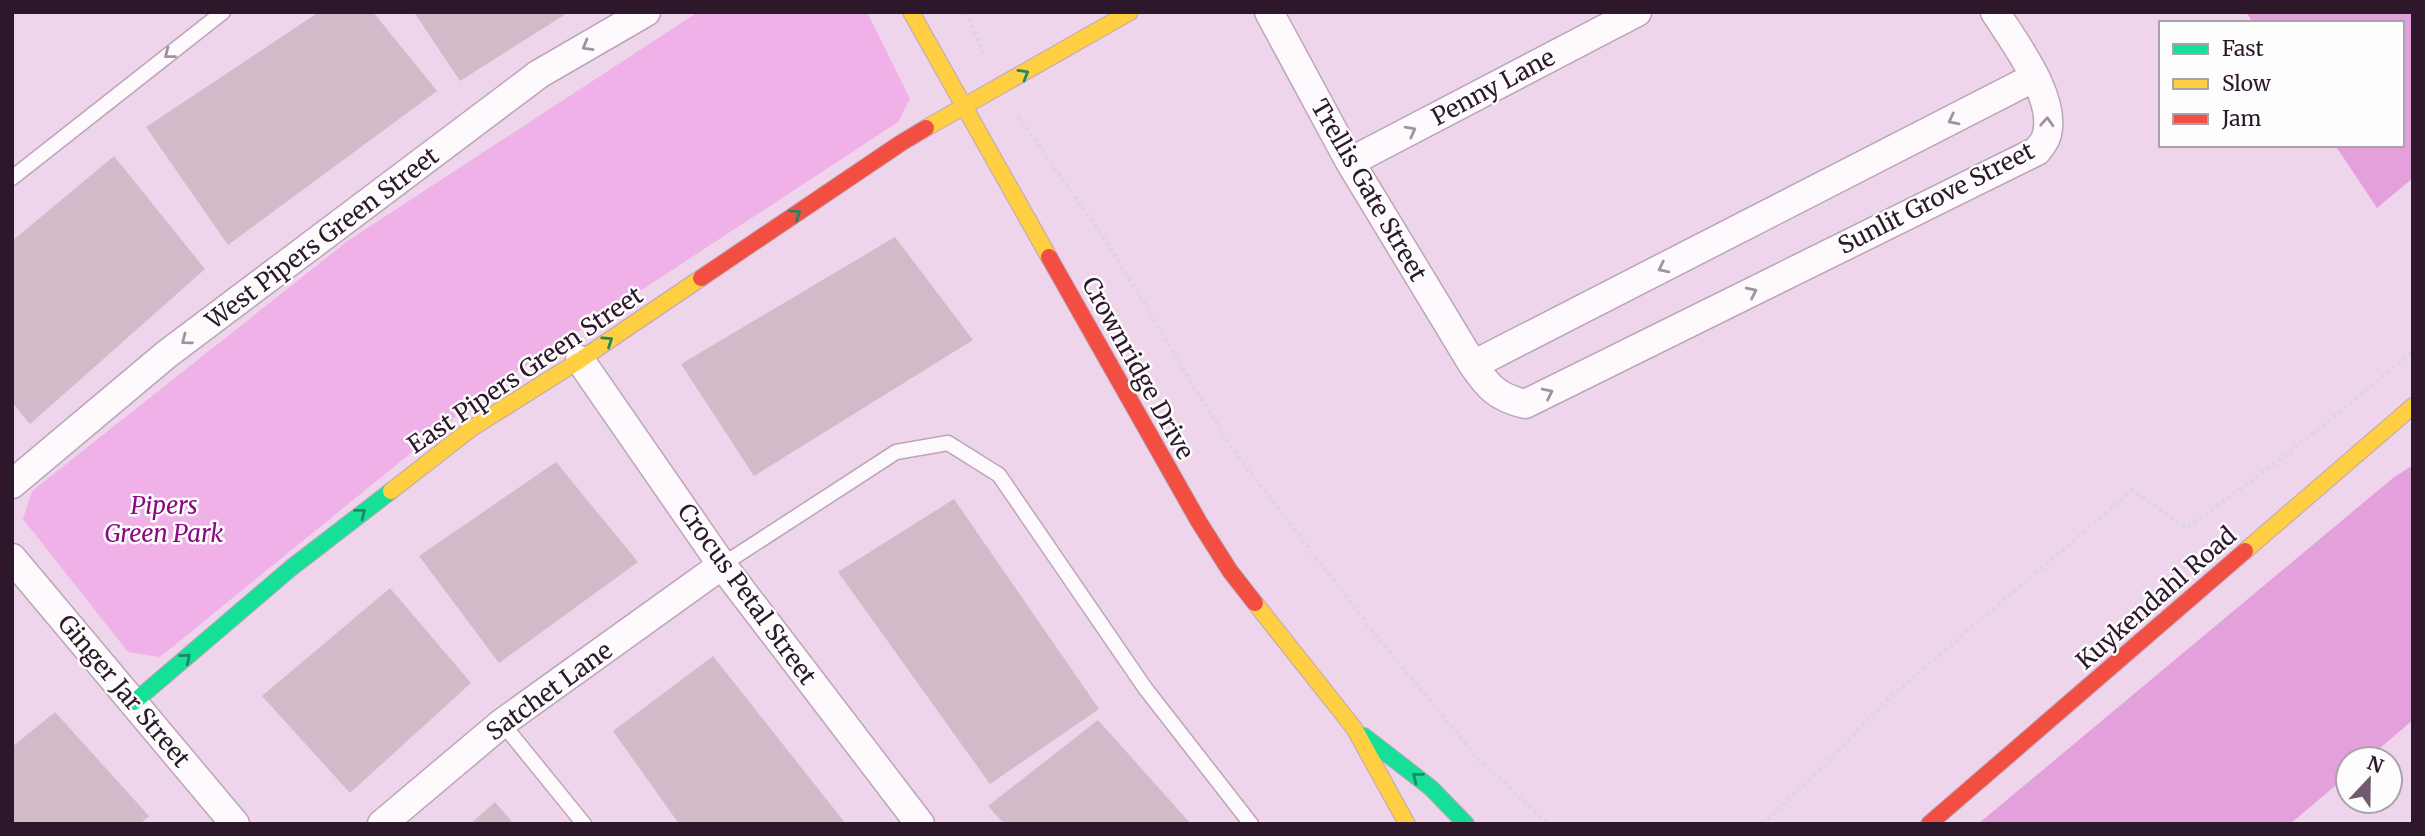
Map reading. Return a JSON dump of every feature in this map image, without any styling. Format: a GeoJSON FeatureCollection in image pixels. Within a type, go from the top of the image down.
{"type":"FeatureCollection","features":[{"type":"Feature","properties":{"kind":"street","name":"West Pipers Green Street"},"geometry":{"type":"LineString","coordinates":[[12,484],[167,355],[539,74],[646,12]]}},
{"type":"Feature","properties":{"kind":"street","name":"Crownridge Drive"},"geometry":{"type":"LineString","coordinates":[[911,12],[1199,522],[1230,571],[1354,728],[1407,824]]}},
{"type":"Feature","properties":{"kind":"street","name":"East Pipers Green Street"},"geometry":{"type":"LineString","coordinates":[[134,702],[291,568],[471,428],[580,360],[901,143],[1130,12]]}},
{"type":"Feature","properties":{"kind":"street","name":"Trellis Gate Street"},"geometry":{"type":"LineString","coordinates":[[1269,12],[1350,162],[1473,365]]}},
{"type":"Feature","properties":{"kind":"street","name":"Penny Lane"},"geometry":{"type":"LineString","coordinates":[[1350,162],[1637,12]]}},
{"type":"Feature","properties":{"kind":"street","name":"Sunlit Grove Street"},"geometry":{"type":"LineString","coordinates":[[1473,365],[1486,384],[1503,398],[1525,404],[2037,151],[2046,136],[2048,111],[2035,77],[1996,12]]}},
{"type":"Feature","properties":{"kind":"street"},"geometry":{"type":"LineString","coordinates":[[1473,365],[2035,77]]}},
{"type":"Feature","properties":{"kind":"street","name":"Crocus Petal Street"},"geometry":{"type":"LineString","coordinates":[[580,360],[722,565],[920,824]]}},
{"type":"Feature","properties":{"kind":"street","name":"Kuykendahl Road"},"geometry":{"type":"LineString","coordinates":[[1928,824],[2413,406]]}},
{"type":"Feature","properties":{"kind":"street","name":"Ginger Jar Street"},"geometry":{"type":"LineString","coordinates":[[12,558],[134,702],[220,818]]}},
{"type":"Feature","properties":{"kind":"street","name":"Satchet Lane"},"geometry":{"type":"LineString","coordinates":[[382,824],[502,723],[722,565]]}},
{"type":"Feature","properties":{"kind":"street","name":"Crownridge Drive"},"geometry":{"type":"LineString","coordinates":[[1354,728],[1431,788],[1466,824]]}},
{"type":"Feature","properties":{"kind":"lane"},"geometry":{"type":"LineString","coordinates":[[12,177],[223,12]]}},
{"type":"Feature","properties":{"kind":"lane"},"geometry":{"type":"LineString","coordinates":[[722,565],[896,452],[948,443],[999,475],[1145,688],[1251,824]]}},
{"type":"Feature","properties":{"kind":"lane"},"geometry":{"type":"LineString","coordinates":[[502,723],[584,824]]}},
{"type":"Feature","properties":{"kind":"path"},"geometry":{"type":"LineString","coordinates":[[966,12],[998,88],[1107,242],[1230,446],[1375,634],[1477,758],[1549,824]]}},
{"type":"Feature","properties":{"kind":"path"},"geometry":{"type":"LineString","coordinates":[[1762,824],[1816,774],[1886,701],[2133,490],[2186,528],[2281,459],[2413,352]]}},
{"type":"Feature","properties":{"kind":"green space","name":"Pipers Green Park"},"geometry":{"type":"Polygon","coordinates":[[[698,12],[867,12],[910,99],[898,122],[486,392],[160,657],[128,652],[23,519],[32,491],[349,240],[698,12]]]}},
{"type":"Feature","properties":{"kind":"shaded area"},"geometry":{"type":"Polygon","coordinates":[[[2246,12],[2413,12],[2413,178],[2377,208],[2336,147],[2404,147],[2404,21],[2252,21],[2246,12]]]}},
{"type":"Feature","properties":{"kind":"shaded area"},"geometry":{"type":"Polygon","coordinates":[[[2413,465],[2413,720],[2384,745],[2334,745],[2334,787],[2290,824],[1978,824],[2393,478],[2413,465]]]}},
{"type":"Feature","properties":{"kind":"building"},"geometry":{"type":"Polygon","coordinates":[[[319,12],[373,12],[437,91],[228,245],[146,127],[319,12]]]}},
{"type":"Feature","properties":{"kind":"building"},"geometry":{"type":"Polygon","coordinates":[[[414,12],[569,12],[460,81],[414,12]]]}},
{"type":"Feature","properties":{"kind":"building"},"geometry":{"type":"Polygon","coordinates":[[[114,156],[205,269],[30,424],[12,402],[12,241],[114,156]]]}},
{"type":"Feature","properties":{"kind":"building"},"geometry":{"type":"Polygon","coordinates":[[[895,237],[973,340],[754,476],[681,364],[895,237]]]}},
{"type":"Feature","properties":{"kind":"building"},"geometry":{"type":"Polygon","coordinates":[[[556,462],[638,562],[499,663],[419,556],[556,462]]]}},
{"type":"Feature","properties":{"kind":"building"},"geometry":{"type":"Polygon","coordinates":[[[954,499],[1099,709],[990,784],[838,572],[954,499]]]}},
{"type":"Feature","properties":{"kind":"building"},"geometry":{"type":"Polygon","coordinates":[[[390,588],[471,683],[350,793],[262,696],[390,588]]]}},
{"type":"Feature","properties":{"kind":"building"},"geometry":{"type":"Polygon","coordinates":[[[713,656],[846,824],[679,824],[613,731],[713,656]]]}},
{"type":"Feature","properties":{"kind":"building"},"geometry":{"type":"Polygon","coordinates":[[[55,712],[149,816],[140,824],[12,824],[12,747],[55,712]]]}},
{"type":"Feature","properties":{"kind":"building"},"geometry":{"type":"Polygon","coordinates":[[[1098,720],[1191,824],[1004,824],[988,806],[1098,720]]]}},
{"type":"Feature","properties":{"kind":"building"},"geometry":{"type":"Polygon","coordinates":[[[495,802],[514,824],[470,824],[495,802]]]}},
{"type":"Feature","properties":{"kind":"traffic: fast"},"geometry":{"type":"LineString","coordinates":[[134,702],[291,568],[391,491]]}},
{"type":"Feature","properties":{"kind":"traffic: fast"},"geometry":{"type":"LineString","coordinates":[[1364,736],[1431,788],[1466,824]]}},
{"type":"Feature","properties":{"kind":"traffic: slow"},"geometry":{"type":"LineString","coordinates":[[911,12],[1049,257]]}},
{"type":"Feature","properties":{"kind":"traffic: slow"},"geometry":{"type":"LineString","coordinates":[[926,128],[1130,12]]}},
{"type":"Feature","properties":{"kind":"traffic: slow"},"geometry":{"type":"LineString","coordinates":[[391,491],[472,428],[580,360],[701,278]]}},
{"type":"Feature","properties":{"kind":"traffic: slow"},"geometry":{"type":"LineString","coordinates":[[2245,551],[2413,406]]}},
{"type":"Feature","properties":{"kind":"traffic: slow"},"geometry":{"type":"LineString","coordinates":[[1255,603],[1354,728],[1407,824]]}},
{"type":"Feature","properties":{"kind":"traffic: jam"},"geometry":{"type":"LineString","coordinates":[[701,278],[926,128]]}},
{"type":"Feature","properties":{"kind":"traffic: jam"},"geometry":{"type":"LineString","coordinates":[[1049,257],[1199,522],[1230,571],[1255,603]]}},
{"type":"Feature","properties":{"kind":"traffic: jam"},"geometry":{"type":"LineString","coordinates":[[1929,824],[2245,551]]}}]}
